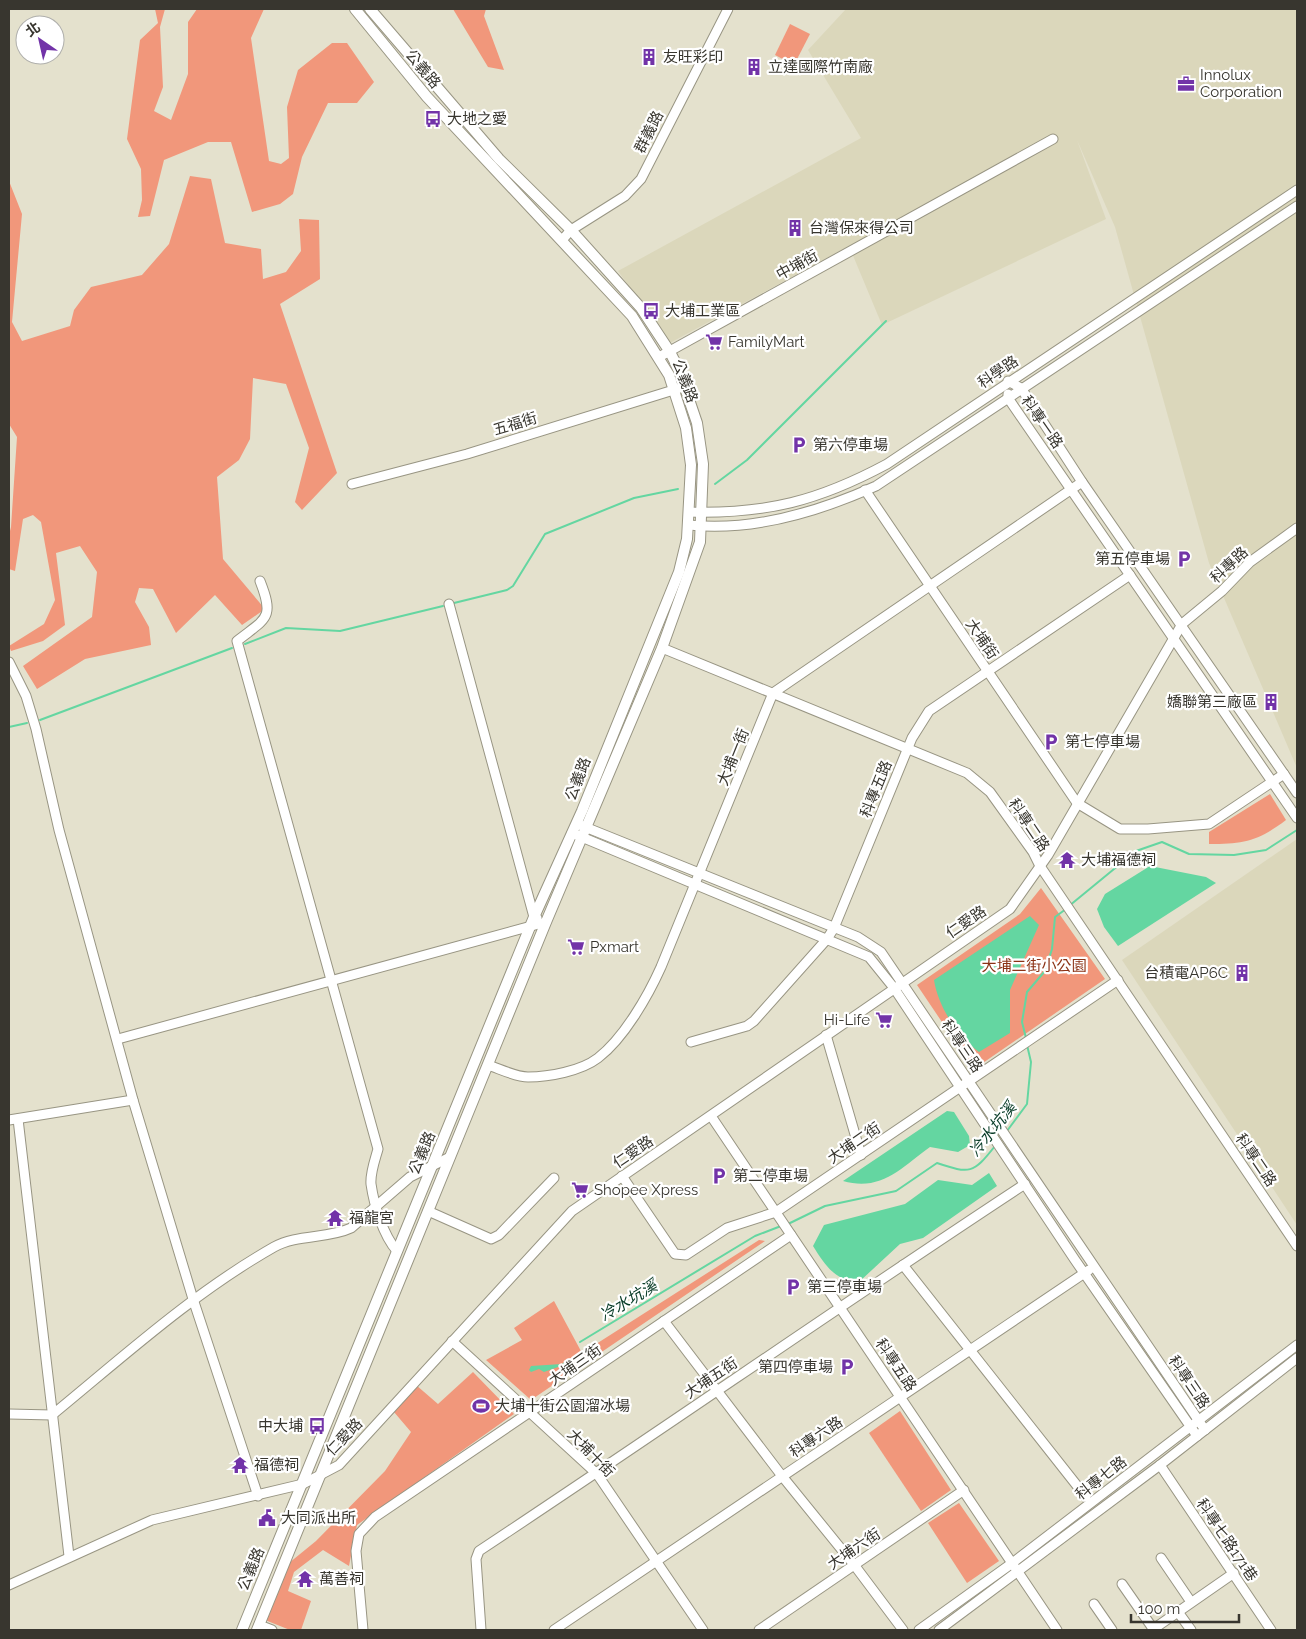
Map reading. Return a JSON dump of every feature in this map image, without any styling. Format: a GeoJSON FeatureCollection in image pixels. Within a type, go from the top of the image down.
{"type":"FeatureCollection","features":[{"type":"Feature","properties":{"kind":"main road","name":"公義路"},"geometry":{"type":"LineString","coordinates":[[242,1630],[532,922],[574,828],[680,572],[689,525],[691,464],[686,428],[669,375],[659,357],[632,316],[427,97],[355,9]]}},
{"type":"Feature","properties":{"kind":"main road","name":"公義路"},"geometry":{"type":"LineString","coordinates":[[258,1628],[546,922],[662,648],[690,576],[700,542],[703,464],[698,423],[670,352],[641,308],[571,230],[499,159],[370,9]]}},
{"type":"Feature","properties":{"kind":"street","name":"群義路"},"geometry":{"type":"LineString","coordinates":[[562,240],[571,230],[624,196],[641,179],[728,9]]}},
{"type":"Feature","properties":{"kind":"street","name":"中埔街"},"geometry":{"type":"LineString","coordinates":[[659,357],[1053,139]]}},
{"type":"Feature","properties":{"kind":"street","name":"科學路"},"geometry":{"type":"LineString","coordinates":[[689,512],[719,513],[776,507],[833,490],[887,464],[1008,381],[1297,190]]}},
{"type":"Feature","properties":{"kind":"street","name":"科學路"},"geometry":{"type":"LineString","coordinates":[[689,525],[748,524],[783,518],[838,502],[865,490],[895,474],[1297,206]]}},
{"type":"Feature","properties":{"kind":"street"},"geometry":{"type":"LineString","coordinates":[[1139,296],[1146,306]]}},
{"type":"Feature","properties":{"kind":"street","name":"科專一路"},"geometry":{"type":"LineString","coordinates":[[1295,814],[1008,398],[1008,381],[1022,388],[1082,482],[1182,624],[1297,793]]}},
{"type":"Feature","properties":{"kind":"street","name":"五福街"},"geometry":{"type":"LineString","coordinates":[[352,484],[467,454],[685,386]]}},
{"type":"Feature","properties":{"kind":"street"},"geometry":{"type":"LineString","coordinates":[[773,693],[1082,482]]}},
{"type":"Feature","properties":{"kind":"street","name":"大埔街"},"geometry":{"type":"LineString","coordinates":[[865,490],[1077,803]]}},
{"type":"Feature","properties":{"kind":"street","name":"科專路"},"geometry":{"type":"LineString","coordinates":[[1182,624],[1222,591],[1250,562],[1297,528]]}},
{"type":"Feature","properties":{"kind":"street","name":"科專五路"},"geometry":{"type":"LineString","coordinates":[[690,1042],[747,1026],[754,1021],[827,939],[834,928],[908,747],[929,711],[1130,575]]}},
{"type":"Feature","properties":{"kind":"street"},"geometry":{"type":"LineString","coordinates":[[260,581],[268,603],[266,617],[237,641],[378,1149],[371,1177],[377,1207],[391,1244],[397,1251]]}},
{"type":"Feature","properties":{"kind":"street"},"geometry":{"type":"LineString","coordinates":[[449,604],[532,922]]}},
{"type":"Feature","properties":{"kind":"street","name":"仁愛路"},"geometry":{"type":"LineString","coordinates":[[9,1585],[69,1556],[152,1520],[303,1484],[339,1465],[572,1211],[1010,909],[1040,866],[1182,624]]}},
{"type":"Feature","properties":{"kind":"street","name":"科專二路"},"geometry":{"type":"LineString","coordinates":[[662,648],[908,747],[967,773],[990,792],[1033,852],[1040,866],[1297,1246]]}},
{"type":"Feature","properties":{"kind":"street"},"geometry":{"type":"LineString","coordinates":[[9,662],[26,696],[36,729],[59,830],[118,1039],[133,1100],[193,1299],[258,1496]]}},
{"type":"Feature","properties":{"kind":"street","name":"大埔一街"},"geometry":{"type":"LineString","coordinates":[[488,1065],[527,1077],[551,1074],[590,1062],[611,1047],[650,991],[700,875],[773,693]]}},
{"type":"Feature","properties":{"kind":"street"},"geometry":{"type":"LineString","coordinates":[[603,755],[609,776]]}},
{"type":"Feature","properties":{"kind":"street"},"geometry":{"type":"LineString","coordinates":[[1077,803],[1120,828],[1148,829],[1209,824],[1284,774]]}},
{"type":"Feature","properties":{"kind":"street","name":"科專三路"},"geometry":{"type":"LineString","coordinates":[[574,828],[834,928],[858,938],[881,952],[903,981],[968,1081],[1205,1430]]}},
{"type":"Feature","properties":{"kind":"street","name":"科專三路"},"geometry":{"type":"LineString","coordinates":[[585,832],[696,884],[847,946],[869,957],[894,988],[959,1088],[1197,1436]]}},
{"type":"Feature","properties":{"kind":"street"},"geometry":{"type":"LineString","coordinates":[[118,1039],[331,981],[532,922],[546,922]]}},
{"type":"Feature","properties":{"kind":"street","name":"大埔二街"},"geometry":{"type":"LineString","coordinates":[[622,1176],[675,1254],[686,1256],[727,1228],[777,1215],[861,1154],[1118,980]]}},
{"type":"Feature","properties":{"kind":"street"},"geometry":{"type":"LineString","coordinates":[[826,1035],[861,1154]]}},
{"type":"Feature","properties":{"kind":"street"},"geometry":{"type":"LineString","coordinates":[[9,1120],[133,1100]]}},
{"type":"Feature","properties":{"kind":"street","name":"科專五路"},"geometry":{"type":"LineString","coordinates":[[711,1116],[1057,1630]]}},
{"type":"Feature","properties":{"kind":"street"},"geometry":{"type":"LineString","coordinates":[[18,1118],[69,1556]]}},
{"type":"Feature","properties":{"kind":"street"},"geometry":{"type":"LineString","coordinates":[[9,1414],[52,1415],[193,1299],[286,1242],[341,1233],[351,1228],[410,1177],[450,1157]]}},
{"type":"Feature","properties":{"kind":"street"},"geometry":{"type":"LineString","coordinates":[[428,1211],[491,1239],[499,1235],[554,1178]]}},
{"type":"Feature","properties":{"kind":"street","name":"大埔五街"},"geometry":{"type":"LineString","coordinates":[[481,1630],[476,1559],[479,1551],[597,1474],[716,1391],[1024,1184]]}},
{"type":"Feature","properties":{"kind":"street","name":"大埔三街"},"geometry":{"type":"LineString","coordinates":[[363,1630],[356,1551],[359,1534],[375,1517],[531,1413],[789,1233]]}},
{"type":"Feature","properties":{"kind":"street"},"geometry":{"type":"LineString","coordinates":[[903,1265],[1086,1497]]}},
{"type":"Feature","properties":{"kind":"street","name":"科專六路"},"geometry":{"type":"LineString","coordinates":[[554,1630],[1094,1266]]}},
{"type":"Feature","properties":{"kind":"street"},"geometry":{"type":"LineString","coordinates":[[664,1321],[716,1391],[855,1566],[903,1630]]}},
{"type":"Feature","properties":{"kind":"street","name":"大埔十街"},"geometry":{"type":"LineString","coordinates":[[452,1341],[597,1474],[703,1630]]}},
{"type":"Feature","properties":{"kind":"street","name":"科專七路"},"geometry":{"type":"LineString","coordinates":[[920,1630],[1012,1564],[1297,1345]]}},
{"type":"Feature","properties":{"kind":"street","name":"科專七路"},"geometry":{"type":"LineString","coordinates":[[940,1630],[951,1627],[1297,1358]]}},
{"type":"Feature","properties":{"kind":"street","name":"科專七路171巷"},"geometry":{"type":"LineString","coordinates":[[1160,1466],[1271,1630]]}},
{"type":"Feature","properties":{"kind":"street","name":"大埔六街"},"geometry":{"type":"LineString","coordinates":[[759,1630],[964,1490]]}},
{"type":"Feature","properties":{"kind":"street"},"geometry":{"type":"LineString","coordinates":[[1161,1558],[1192,1602]]}},
{"type":"Feature","properties":{"kind":"street"},"geometry":{"type":"LineString","coordinates":[[1122,1584],[1153,1630],[1234,1573]]}},
{"type":"Feature","properties":{"kind":"street"},"geometry":{"type":"LineString","coordinates":[[1094,1604],[1112,1630]]}},
{"type":"Feature","properties":{"kind":"street"},"geometry":{"type":"LineString","coordinates":[[1178,1612],[1191,1630]]}},
{"type":"Feature","properties":{"kind":"street"},"geometry":{"type":"LineString","coordinates":[[942,1615],[951,1627]]}},
{"type":"Feature","properties":{"kind":"street"},"geometry":{"type":"LineString","coordinates":[[258,1628],[272,1630]]}},
{"type":"Feature","properties":{"kind":"shaded area"},"geometry":{"type":"Polygon","coordinates":[[[846,9],[1297,9],[1297,768],[1209,563],[1115,227],[1077,140],[1106,219],[882,325],[849,246],[670,343],[618,271],[861,138],[808,50],[846,9]]]}},
{"type":"Feature","properties":{"kind":"shaded area"},"geometry":{"type":"Polygon","coordinates":[[[1297,839],[1297,1225],[1122,960],[1297,839]]]}},
{"type":"Feature","properties":{"kind":"shaded area"},"geometry":{"type":"Polygon","coordinates":[[[1150,866],[1206,877],[1216,883],[1118,946],[1104,927],[1097,909],[1105,894],[1150,866]]]}},
{"type":"Feature","properties":{"kind":"shaded area"},"geometry":{"type":"Polygon","coordinates":[[[1030,916],[1039,925],[1010,990],[1010,1033],[979,1052],[963,1038],[950,1020],[936,990],[934,980],[1030,916]]]}},
{"type":"Feature","properties":{"kind":"shaded area"},"geometry":{"type":"Polygon","coordinates":[[[947,1111],[954,1112],[969,1136],[970,1145],[958,1152],[930,1147],[900,1170],[880,1181],[856,1184],[843,1181],[947,1111]]]}},
{"type":"Feature","properties":{"kind":"shaded area"},"geometry":{"type":"Polygon","coordinates":[[[989,1173],[997,1186],[923,1238],[900,1244],[859,1282],[843,1279],[831,1271],[813,1246],[824,1225],[905,1204],[938,1180],[972,1185],[989,1173]]]}},
{"type":"Feature","properties":{"kind":"shaded area"},"geometry":{"type":"Polygon","coordinates":[[[567,1360],[569,1363],[544,1372],[539,1369],[531,1372],[529,1370],[531,1366],[562,1364],[567,1360]]]}},
{"type":"Feature","properties":{"kind":"green space"},"geometry":{"type":"Polygon","coordinates":[[[155,9],[165,9],[160,27],[163,87],[154,111],[171,120],[188,74],[188,22],[197,9],[264,9],[251,38],[269,161],[281,164],[289,158],[287,107],[298,70],[332,43],[347,43],[374,82],[357,103],[328,103],[302,157],[293,194],[280,204],[252,212],[231,142],[208,142],[164,160],[150,216],[138,217],[142,200],[141,169],[127,139],[140,40],[158,23],[155,9]]]}},
{"type":"Feature","properties":{"kind":"green space"},"geometry":{"type":"Polygon","coordinates":[[[453,9],[486,9],[484,16],[504,70],[488,67],[453,9]]]}},
{"type":"Feature","properties":{"kind":"green space"},"geometry":{"type":"Polygon","coordinates":[[[790,24],[810,34],[794,65],[775,55],[790,24]]]}},
{"type":"Feature","properties":{"kind":"green space"},"geometry":{"type":"Polygon","coordinates":[[[190,176],[211,179],[225,243],[261,249],[263,279],[286,272],[301,251],[299,219],[319,220],[320,279],[280,304],[337,473],[302,510],[295,502],[309,448],[286,384],[253,378],[250,439],[239,460],[217,477],[223,559],[265,609],[242,625],[215,595],[176,633],[153,589],[139,588],[135,602],[149,627],[151,645],[85,659],[37,689],[23,666],[92,617],[97,572],[80,546],[56,553],[65,625],[43,641],[11,651],[9,646],[44,624],[55,600],[41,522],[33,515],[23,519],[15,571],[9,569],[9,535],[17,437],[9,424],[9,181],[22,214],[12,322],[22,341],[70,326],[74,310],[91,287],[142,275],[169,244],[190,176]]]}},
{"type":"Feature","properties":{"kind":"green space"},"geometry":{"type":"Polygon","coordinates":[[[1270,794],[1286,820],[1267,833],[1250,840],[1209,844],[1209,832],[1270,794]]]}},
{"type":"Feature","properties":{"kind":"green space","name":"大埔二街小公園"},"geometry":{"type":"Polygon","coordinates":[[[1041,888],[1105,979],[977,1067],[971,1065],[917,985],[1020,914],[1041,888]]]}},
{"type":"Feature","properties":{"kind":"green space"},"geometry":{"type":"Polygon","coordinates":[[[759,1240],[765,1241],[531,1400],[486,1360],[522,1340],[514,1328],[554,1301],[582,1353],[759,1240]]]}},
{"type":"Feature","properties":{"kind":"green space"},"geometry":{"type":"Polygon","coordinates":[[[473,1372],[514,1414],[357,1525],[349,1566],[323,1550],[294,1572],[288,1591],[311,1601],[301,1630],[290,1630],[265,1620],[289,1563],[316,1541],[385,1471],[411,1432],[394,1412],[416,1385],[438,1404],[473,1372]]]}},
{"type":"Feature","properties":{"kind":"green space"},"geometry":{"type":"Polygon","coordinates":[[[900,1411],[951,1490],[921,1511],[869,1433],[900,1411]]]}},
{"type":"Feature","properties":{"kind":"green space"},"geometry":{"type":"Polygon","coordinates":[[[959,1503],[999,1561],[967,1583],[928,1523],[959,1503]]]}},
{"type":"Feature","properties":{"kind":"waterway"},"geometry":{"type":"LineString","coordinates":[[715,484],[747,460],[886,321]]}},
{"type":"Feature","properties":{"kind":"waterway"},"geometry":{"type":"LineString","coordinates":[[454,603],[507,590],[513,586],[545,534],[634,498],[678,489]]}},
{"type":"Feature","properties":{"kind":"waterway"},"geometry":{"type":"LineString","coordinates":[[245,644],[286,628],[340,631],[443,606]]}},
{"type":"Feature","properties":{"kind":"waterway"},"geometry":{"type":"LineString","coordinates":[[40,720],[232,648]]}},
{"type":"Feature","properties":{"kind":"waterway"},"geometry":{"type":"LineString","coordinates":[[9,727],[27,723]]}},
{"type":"Feature","properties":{"kind":"waterway","name":"冷水坑溪"},"geometry":{"type":"LineString","coordinates":[[1069,906],[1136,851],[1162,842],[1189,854],[1234,855],[1266,850],[1297,830]]}},
{"type":"Feature","properties":{"kind":"waterway","name":"冷水坑溪"},"geometry":{"type":"LineString","coordinates":[[1026,1038],[1022,1022],[1027,992],[1045,971],[1052,949],[1055,917],[1066,909]]}},
{"type":"Feature","properties":{"kind":"waterway","name":"冷水坑溪"},"geometry":{"type":"LineString","coordinates":[[1007,1131],[1027,1104],[1031,1062],[1027,1045]]}},
{"type":"Feature","properties":{"kind":"waterway","name":"冷水坑溪"},"geometry":{"type":"LineString","coordinates":[[788,1224],[825,1206],[896,1191],[937,1163],[964,1170],[976,1167],[995,1146]]}},
{"type":"Feature","properties":{"kind":"waterway","name":"冷水坑溪"},"geometry":{"type":"LineString","coordinates":[[580,1342],[755,1236],[781,1226]]}},
{"type":"Feature","properties":{"kind":"place","name":"友旺彩印"},"geometry":{"type":"Point","coordinates":[649,57]}},
{"type":"Feature","properties":{"kind":"place","name":"立達國際竹南廠"},"geometry":{"type":"Point","coordinates":[754,67]}},
{"type":"Feature","properties":{"kind":"place","name":"Innolux Corporation"},"geometry":{"type":"Point","coordinates":[1186,84]}},
{"type":"Feature","properties":{"kind":"place","name":"大地之愛"},"geometry":{"type":"Point","coordinates":[433,119]}},
{"type":"Feature","properties":{"kind":"place","name":"台灣保來得公司"},"geometry":{"type":"Point","coordinates":[795,228]}},
{"type":"Feature","properties":{"kind":"place","name":"大埔工業區"},"geometry":{"type":"Point","coordinates":[651,311]}},
{"type":"Feature","properties":{"kind":"place","name":"FamilyMart"},"geometry":{"type":"Point","coordinates":[714,342]}},
{"type":"Feature","properties":{"kind":"place","name":"第六停車場"},"geometry":{"type":"Point","coordinates":[799,445]}},
{"type":"Feature","properties":{"kind":"place","name":"第五停車場"},"geometry":{"type":"Point","coordinates":[1184,559]}},
{"type":"Feature","properties":{"kind":"place","name":"嬌聯第三廠區"},"geometry":{"type":"Point","coordinates":[1271,702]}},
{"type":"Feature","properties":{"kind":"place","name":"第七停車場"},"geometry":{"type":"Point","coordinates":[1051,742]}},
{"type":"Feature","properties":{"kind":"place","name":"大埔福德祠"},"geometry":{"type":"Point","coordinates":[1067,860]}},
{"type":"Feature","properties":{"kind":"place","name":"Pxmart"},"geometry":{"type":"Point","coordinates":[576,947]}},
{"type":"Feature","properties":{"kind":"place","name":"台積電AP6C"},"geometry":{"type":"Point","coordinates":[1242,973]}},
{"type":"Feature","properties":{"kind":"place","name":"Hi-Life"},"geometry":{"type":"Point","coordinates":[884,1020]}},
{"type":"Feature","properties":{"kind":"place","name":"第二停車場"},"geometry":{"type":"Point","coordinates":[719,1176]}},
{"type":"Feature","properties":{"kind":"place","name":"Shopee Xpress"},"geometry":{"type":"Point","coordinates":[580,1190]}},
{"type":"Feature","properties":{"kind":"place","name":"福龍宮"},"geometry":{"type":"Point","coordinates":[335,1218]}},
{"type":"Feature","properties":{"kind":"place","name":"第三停車場"},"geometry":{"type":"Point","coordinates":[793,1287]}},
{"type":"Feature","properties":{"kind":"place","name":"第四停車場"},"geometry":{"type":"Point","coordinates":[847,1367]}},
{"type":"Feature","properties":{"kind":"place","name":"大埔十街公園溜冰場"},"geometry":{"type":"Point","coordinates":[481,1406]}},
{"type":"Feature","properties":{"kind":"place","name":"中大埔"},"geometry":{"type":"Point","coordinates":[317,1426]}},
{"type":"Feature","properties":{"kind":"place","name":"福德祠"},"geometry":{"type":"Point","coordinates":[240,1465]}},
{"type":"Feature","properties":{"kind":"place","name":"大同派出所"},"geometry":{"type":"Point","coordinates":[267,1518]}},
{"type":"Feature","properties":{"kind":"place","name":"萬善祠"},"geometry":{"type":"Point","coordinates":[305,1579]}}]}
